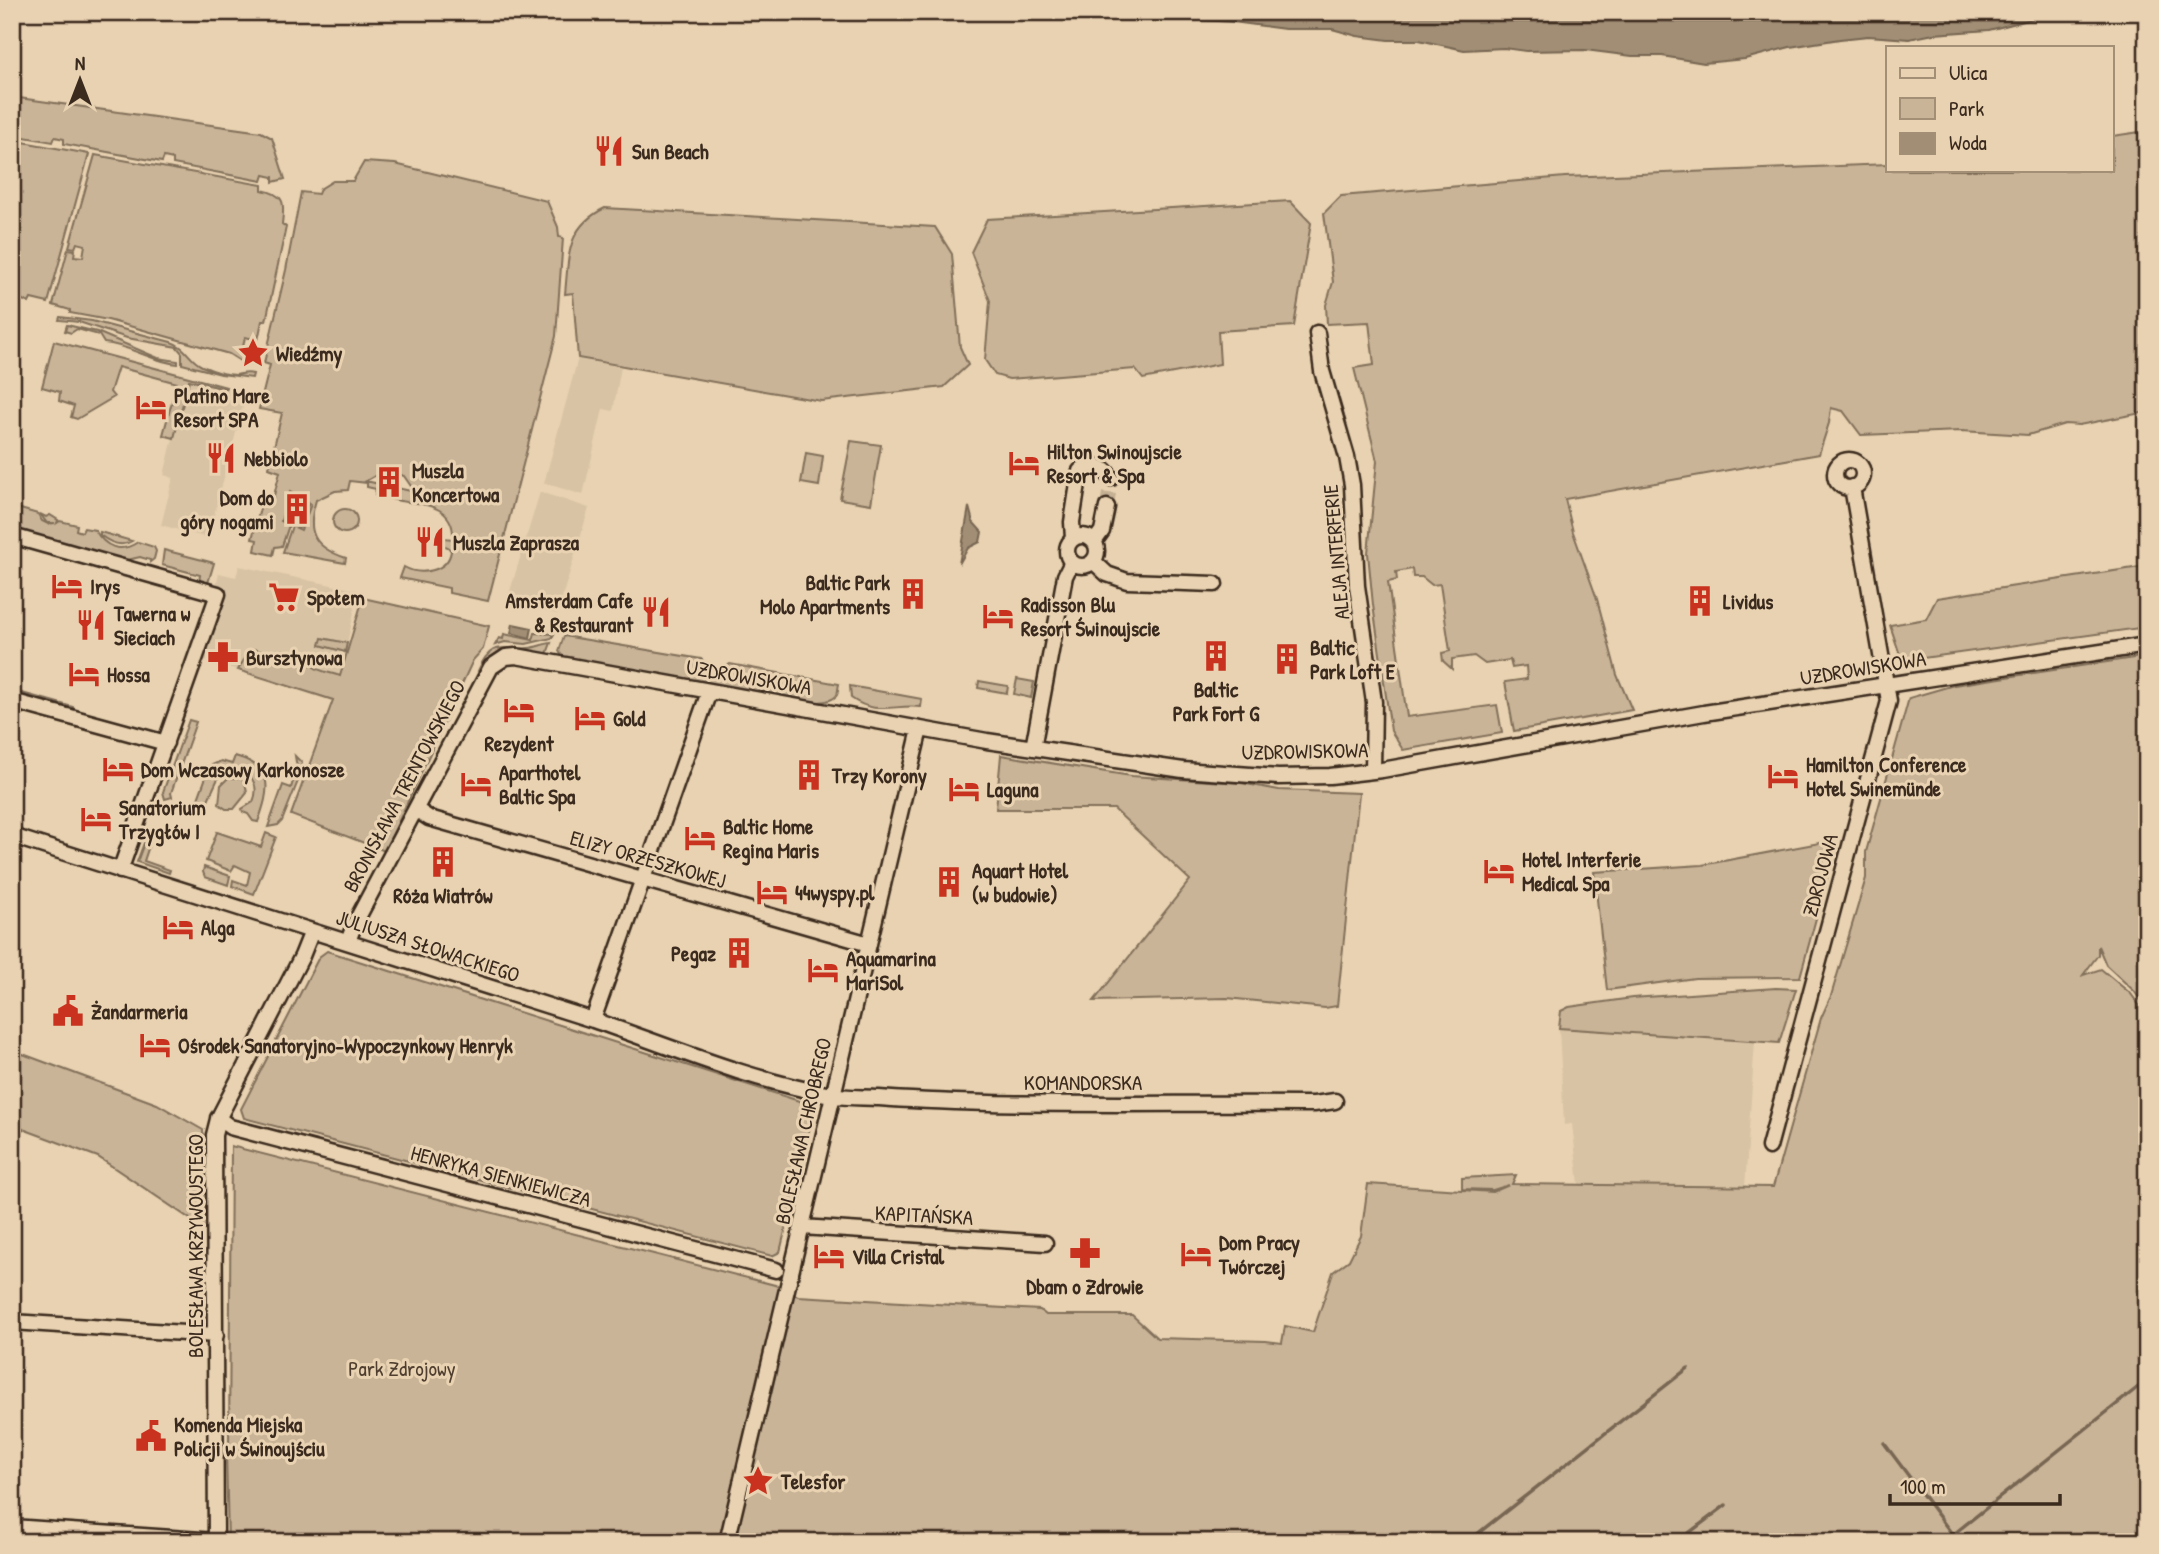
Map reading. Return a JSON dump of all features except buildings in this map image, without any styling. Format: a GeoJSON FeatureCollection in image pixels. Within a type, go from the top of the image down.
{"type":"FeatureCollection","features":[{"type":"Feature","properties":{"kind":"street","name":"ALEJA INTERFERIE"},"geometry":{"type":"LineString","coordinates":[[1317,333],[1322,371],[1347,457],[1352,485],[1357,586],[1374,702],[1373,771]]}},
{"type":"Feature","properties":{"kind":"street"},"geometry":{"type":"LineString","coordinates":[[1033,748],[1065,576],[1072,562],[1068,551],[1073,539],[1072,522],[1080,471],[1088,466],[1096,466],[1106,470],[1111,478]]}},
{"type":"Feature","properties":{"kind":"street","name":"ZDROJOWA"},"geometry":{"type":"LineString","coordinates":[[1769,1147],[1889,701],[1852,487]]}},
{"type":"Feature","properties":{"kind":"street"},"geometry":{"type":"LineString","coordinates":[[1094,542],[1102,531],[1107,507]]}},
{"type":"Feature","properties":{"kind":"street"},"geometry":{"type":"LineString","coordinates":[[12,536],[218,594],[120,871]]}},
{"type":"Feature","properties":{"kind":"street"},"geometry":{"type":"LineString","coordinates":[[1072,562],[1085,565],[1093,561],[1097,549],[1087,536],[1073,539]]}},
{"type":"Feature","properties":{"kind":"street"},"geometry":{"type":"LineString","coordinates":[[1093,561],[1107,574],[1126,581],[1215,584]]}},
{"type":"Feature","properties":{"kind":"street","name":"UZDROWISKOWA"},"geometry":{"type":"LineString","coordinates":[[506,657],[516,656],[1033,748],[1196,771],[1330,776],[1373,771],[1704,713],[2147,645]]}},
{"type":"Feature","properties":{"kind":"street","name":"BRONISŁAWA TRENTOWSKIEGO"},"geometry":{"type":"LineString","coordinates":[[348,942],[354,925],[491,667],[506,657]]}},
{"type":"Feature","properties":{"kind":"street"},"geometry":{"type":"LineString","coordinates":[[593,1020],[645,880],[709,692]]}},
{"type":"Feature","properties":{"kind":"street"},"geometry":{"type":"LineString","coordinates":[[12,701],[166,743]]}},
{"type":"Feature","properties":{"kind":"street","name":"BOLESŁAWA CHROBREGO"},"geometry":{"type":"LineString","coordinates":[[727,1542],[787,1266],[802,1227],[919,729]]}},
{"type":"Feature","properties":{"kind":"street","name":"ELIZY ORZESZKOWEJ"},"geometry":{"type":"LineString","coordinates":[[417,810],[429,818],[869,944]]}},
{"type":"Feature","properties":{"kind":"street","name":"JULIUSZA SŁOWACKIEGO"},"geometry":{"type":"LineString","coordinates":[[12,836],[593,1020],[658,1045],[753,1075],[832,1095]]}},
{"type":"Feature","properties":{"kind":"street","name":"BOLESŁAWA KRZYWOUSTEGO"},"geometry":{"type":"LineString","coordinates":[[216,1541],[214,1135],[218,1118],[302,956],[312,931]]}},
{"type":"Feature","properties":{"kind":"street","name":"KOMANDORSKA"},"geometry":{"type":"LineString","coordinates":[[832,1095],[931,1102],[1074,1104],[1314,1104],[1335,1101]]}},
{"type":"Feature","properties":{"kind":"street","name":"HENRYKA SIENKIEWICZA"},"geometry":{"type":"LineString","coordinates":[[218,1118],[230,1127],[787,1266]]}},
{"type":"Feature","properties":{"kind":"street","name":"KAPITAŃSKA"},"geometry":{"type":"LineString","coordinates":[[802,1227],[1045,1243]]}},
{"type":"Feature","properties":{"kind":"street"},"geometry":{"type":"LineString","coordinates":[[12,1322],[216,1335]]}},
{"type":"Feature","properties":{"kind":"street"},"geometry":{"type":"LineString","coordinates":[[12,1527],[216,1541]]}},
{"type":"Feature","properties":{"kind":"shaded area"},"geometry":{"type":"Polygon","coordinates":[[[578,358],[621,367],[613,411],[603,409],[583,495],[544,483],[578,358]]]}},
{"type":"Feature","properties":{"kind":"shaded area"},"geometry":{"type":"Polygon","coordinates":[[[188,377],[246,393],[208,538],[161,525],[173,478],[164,475],[188,377]]]}},
{"type":"Feature","properties":{"kind":"shaded area"},"geometry":{"type":"Polygon","coordinates":[[[540,492],[589,508],[557,614],[507,601],[540,492]]]}},
{"type":"Feature","properties":{"kind":"shaded area"},"geometry":{"type":"Polygon","coordinates":[[[239,566],[356,590],[358,593],[333,700],[202,659],[226,592],[216,586],[219,573],[236,577],[239,566]]]}},
{"type":"Feature","properties":{"kind":"shaded area"},"geometry":{"type":"Polygon","coordinates":[[[1559,1028],[1755,1041],[1745,1187],[1579,1184],[1572,1124],[1564,1125],[1559,1028]]]}},
{"type":"Feature","properties":{"kind":"green space"},"geometry":{"type":"Polygon","coordinates":[[[12,97],[261,132],[272,138],[285,179],[273,182],[273,177],[264,175],[262,181],[173,164],[173,159],[164,157],[162,162],[64,144],[64,139],[55,137],[53,142],[12,135],[12,97]]]}},
{"type":"Feature","properties":{"kind":"green space"},"geometry":{"type":"Polygon","coordinates":[[[2147,131],[2147,412],[2079,425],[2065,424],[2028,435],[1961,431],[1861,435],[1843,411],[1831,408],[1819,454],[1565,499],[1573,532],[1597,599],[1617,675],[1632,710],[1514,731],[1505,682],[1527,679],[1526,666],[1512,668],[1510,660],[1485,664],[1474,656],[1452,659],[1452,669],[1443,661],[1442,653],[1450,651],[1440,584],[1432,585],[1422,577],[1413,577],[1412,569],[1396,572],[1397,580],[1388,582],[1407,717],[1497,705],[1502,733],[1403,750],[1391,731],[1368,553],[1377,461],[1354,368],[1374,365],[1369,322],[1327,324],[1326,305],[1333,282],[1324,213],[1341,196],[1565,177],[1886,164],[1886,172],[2114,172],[2114,136],[2147,131]]]}},
{"type":"Feature","properties":{"kind":"green space"},"geometry":{"type":"Polygon","coordinates":[[[12,140],[89,154],[48,303],[31,299],[29,303],[12,295],[12,140]]]}},
{"type":"Feature","properties":{"kind":"green space"},"geometry":{"type":"Polygon","coordinates":[[[95,155],[262,185],[262,190],[280,198],[283,206],[282,224],[286,227],[266,321],[262,321],[258,340],[245,337],[242,352],[258,356],[255,365],[245,364],[229,354],[108,320],[70,313],[70,310],[53,305],[68,249],[75,250],[74,256],[83,257],[85,245],[77,243],[75,248],[69,247],[95,155]]]}},
{"type":"Feature","properties":{"kind":"green space"},"geometry":{"type":"Polygon","coordinates":[[[364,162],[395,164],[547,201],[558,227],[559,237],[563,238],[556,336],[488,601],[449,593],[449,588],[400,578],[404,567],[425,571],[445,564],[451,551],[442,545],[444,538],[453,539],[453,529],[450,521],[439,510],[375,495],[376,489],[367,487],[367,483],[350,481],[348,490],[335,491],[316,500],[312,521],[315,537],[326,549],[346,558],[345,563],[283,552],[292,526],[301,530],[311,504],[290,492],[281,521],[289,525],[282,546],[275,547],[273,555],[255,551],[257,540],[252,539],[262,501],[272,503],[280,472],[269,468],[282,413],[259,409],[270,365],[264,363],[301,192],[318,194],[320,189],[333,181],[353,181],[364,162]],[[391,471],[380,473],[366,481],[415,492],[404,476],[391,471]]]}},
{"type":"Feature","properties":{"kind":"green space"},"geometry":{"type":"Polygon","coordinates":[[[1290,201],[1311,223],[1294,326],[1218,331],[1220,364],[1143,379],[1135,369],[1009,379],[995,375],[985,360],[990,301],[971,252],[987,219],[1290,201]]]}},
{"type":"Feature","properties":{"kind":"green space"},"geometry":{"type":"Polygon","coordinates":[[[605,208],[935,227],[952,254],[960,347],[968,365],[944,387],[821,401],[578,358],[573,293],[565,294],[569,255],[576,233],[592,216],[605,208]]]}},
{"type":"Feature","properties":{"kind":"green space"},"geometry":{"type":"Polygon","coordinates":[[[60,317],[92,321],[171,342],[181,347],[202,366],[227,374],[253,374],[252,378],[221,374],[182,364],[182,353],[177,347],[127,338],[79,322],[59,320],[60,317]]]}},
{"type":"Feature","properties":{"kind":"green space"},"geometry":{"type":"Polygon","coordinates":[[[67,325],[97,332],[158,358],[178,361],[178,364],[104,343],[99,335],[77,329],[71,333],[65,331],[67,325]]]}},
{"type":"Feature","properties":{"kind":"green space"},"geometry":{"type":"Polygon","coordinates":[[[54,341],[226,387],[225,389],[189,380],[174,438],[163,435],[177,383],[118,367],[110,392],[114,397],[77,419],[71,417],[74,406],[59,401],[60,392],[42,387],[54,341]]]}},
{"type":"Feature","properties":{"kind":"green space"},"geometry":{"type":"Polygon","coordinates":[[[851,441],[881,445],[871,504],[840,499],[851,441]]]}},
{"type":"Feature","properties":{"kind":"green space"},"geometry":{"type":"Polygon","coordinates":[[[806,453],[823,456],[819,486],[801,483],[806,453]]]}},
{"type":"Feature","properties":{"kind":"green space"},"geometry":{"type":"Polygon","coordinates":[[[290,495],[308,505],[300,527],[293,524],[296,517],[299,519],[304,515],[306,505],[296,500],[289,508],[292,515],[289,522],[283,520],[290,495]]]}},
{"type":"Feature","properties":{"kind":"green space"},"geometry":{"type":"Polygon","coordinates":[[[17,508],[38,514],[42,521],[48,524],[55,523],[47,523],[40,514],[46,517],[50,515],[58,520],[57,523],[60,521],[77,525],[76,530],[82,532],[84,528],[95,530],[103,541],[114,547],[125,548],[138,542],[154,547],[154,559],[150,562],[140,557],[123,561],[12,530],[12,511],[17,508]]]}},
{"type":"Feature","properties":{"kind":"green space"},"geometry":{"type":"Polygon","coordinates":[[[345,509],[354,512],[357,521],[354,530],[345,533],[336,530],[333,521],[336,512],[345,509]]]}},
{"type":"Feature","properties":{"kind":"green space"},"geometry":{"type":"Polygon","coordinates":[[[100,532],[132,541],[116,544],[100,535],[100,532]]]}},
{"type":"Feature","properties":{"kind":"green space"},"geometry":{"type":"Polygon","coordinates":[[[164,550],[214,563],[208,583],[199,583],[200,575],[162,565],[164,550]]]}},
{"type":"Feature","properties":{"kind":"green space"},"geometry":{"type":"Polygon","coordinates":[[[2147,566],[2147,627],[1902,661],[1890,625],[1926,619],[1937,598],[2147,566]]]}},
{"type":"Feature","properties":{"kind":"green space"},"geometry":{"type":"Polygon","coordinates":[[[363,598],[489,626],[483,649],[473,660],[385,851],[291,815],[333,700],[238,670],[248,653],[254,649],[269,654],[282,650],[293,653],[320,670],[340,676],[363,598]]]}},
{"type":"Feature","properties":{"kind":"green space"},"geometry":{"type":"Polygon","coordinates":[[[535,633],[554,634],[552,638],[526,644],[505,642],[495,645],[499,638],[503,639],[504,634],[533,640],[535,633]]]}},
{"type":"Feature","properties":{"kind":"green space"},"geometry":{"type":"Polygon","coordinates":[[[564,636],[701,659],[712,669],[723,669],[730,664],[839,684],[837,695],[830,700],[817,702],[784,700],[716,684],[698,684],[564,659],[559,651],[564,636]]]}},
{"type":"Feature","properties":{"kind":"green space"},"geometry":{"type":"Polygon","coordinates":[[[322,638],[347,643],[345,652],[320,645],[322,638]]]}},
{"type":"Feature","properties":{"kind":"green space"},"geometry":{"type":"Polygon","coordinates":[[[551,643],[546,656],[509,650],[496,656],[481,672],[478,671],[488,654],[499,648],[529,648],[551,643]]]}},
{"type":"Feature","properties":{"kind":"green space","name":"Park Zdrojowy"},"geometry":{"type":"Polygon","coordinates":[[[2147,656],[2147,1009],[2134,991],[2106,965],[2098,946],[2098,955],[2083,975],[2101,969],[2131,994],[2147,1016],[2147,1542],[228,1542],[226,1451],[229,1450],[231,1146],[775,1285],[798,1296],[1040,1310],[1046,1315],[1132,1315],[1157,1338],[1282,1343],[1285,1326],[1313,1332],[1333,1272],[1349,1260],[1361,1236],[1368,1184],[1493,1192],[1509,1185],[1493,1190],[1462,1189],[1462,1178],[1516,1175],[1512,1184],[1773,1187],[1821,1018],[1831,996],[1866,878],[1866,852],[1909,698],[1954,685],[2147,656]]]}},
{"type":"Feature","properties":{"kind":"green space"},"geometry":{"type":"Polygon","coordinates":[[[1017,679],[1034,682],[1031,698],[1014,694],[1017,679]]]}},
{"type":"Feature","properties":{"kind":"green space"},"geometry":{"type":"Polygon","coordinates":[[[979,681],[1008,686],[1007,693],[978,688],[979,681]]]}},
{"type":"Feature","properties":{"kind":"green space"},"geometry":{"type":"Polygon","coordinates":[[[850,686],[922,699],[921,707],[869,707],[851,698],[850,686]]]}},
{"type":"Feature","properties":{"kind":"green space"},"geometry":{"type":"Polygon","coordinates":[[[22,693],[73,707],[75,715],[19,699],[22,693]]]}},
{"type":"Feature","properties":{"kind":"green space"},"geometry":{"type":"Polygon","coordinates":[[[189,720],[196,722],[171,793],[172,797],[165,799],[163,792],[189,720]]]}},
{"type":"Feature","properties":{"kind":"green space"},"geometry":{"type":"Polygon","coordinates":[[[1001,755],[1131,776],[1241,783],[1279,790],[1359,793],[1337,1006],[1325,1008],[1227,998],[1094,1001],[1190,880],[1114,809],[996,809],[1001,755]]]}},
{"type":"Feature","properties":{"kind":"green space"},"geometry":{"type":"Polygon","coordinates":[[[235,756],[257,767],[266,782],[265,800],[258,822],[253,821],[242,809],[253,802],[256,792],[250,776],[242,770],[221,772],[207,802],[198,799],[210,766],[221,761],[232,764],[235,756]]]}},
{"type":"Feature","properties":{"kind":"green space"},"geometry":{"type":"Polygon","coordinates":[[[295,756],[302,763],[300,776],[282,821],[278,825],[268,827],[283,785],[291,788],[297,768],[295,756]]]}},
{"type":"Feature","properties":{"kind":"green space"},"geometry":{"type":"Polygon","coordinates":[[[228,778],[245,781],[247,793],[234,809],[226,809],[219,804],[221,785],[228,778]]]}},
{"type":"Feature","properties":{"kind":"green space"},"geometry":{"type":"Polygon","coordinates":[[[217,832],[261,847],[266,833],[276,837],[254,894],[232,886],[233,880],[247,885],[250,872],[235,865],[231,871],[206,861],[217,832]]]}},
{"type":"Feature","properties":{"kind":"green space"},"geometry":{"type":"Polygon","coordinates":[[[1830,841],[1822,867],[1830,867],[1800,977],[1695,978],[1607,990],[1594,872],[1702,865],[1830,841]]]}},
{"type":"Feature","properties":{"kind":"green space"},"geometry":{"type":"Polygon","coordinates":[[[144,843],[150,843],[144,861],[170,870],[169,873],[137,862],[144,843]]]}},
{"type":"Feature","properties":{"kind":"green space"},"geometry":{"type":"Polygon","coordinates":[[[204,867],[230,876],[228,885],[205,877],[204,867]]]}},
{"type":"Feature","properties":{"kind":"green space"},"geometry":{"type":"Polygon","coordinates":[[[327,951],[815,1106],[780,1252],[772,1256],[244,1118],[241,1109],[319,957],[327,951]]]}},
{"type":"Feature","properties":{"kind":"green space"},"geometry":{"type":"Polygon","coordinates":[[[1796,989],[1779,1043],[1559,1028],[1561,1011],[1569,1007],[1632,998],[1796,989]]]}},
{"type":"Feature","properties":{"kind":"green space"},"geometry":{"type":"Polygon","coordinates":[[[12,1050],[157,1104],[203,1130],[208,1231],[98,1157],[12,1125],[12,1050]]]}},
{"type":"Feature","properties":{"kind":"water"},"geometry":{"type":"Polygon","coordinates":[[[867,12],[1007,12],[937,17],[867,12]]]}},
{"type":"Feature","properties":{"kind":"water"},"geometry":{"type":"Polygon","coordinates":[[[1078,12],[2048,12],[1989,30],[1934,34],[1909,39],[1868,36],[1840,39],[1790,47],[1745,59],[1704,63],[1662,56],[1632,56],[1585,50],[1464,50],[1419,40],[1357,36],[1332,29],[1285,29],[1233,22],[1078,12]]]}},
{"type":"Feature","properties":{"kind":"water"},"geometry":{"type":"Polygon","coordinates":[[[969,507],[973,522],[982,532],[980,542],[968,548],[959,564],[969,507]]]}},
{"type":"Feature","properties":{"kind":"water"},"geometry":{"type":"Polygon","coordinates":[[[513,624],[532,628],[530,638],[511,633],[513,624]]]}},
{"type":"Feature","properties":{"kind":"waterway"},"geometry":{"type":"LineString","coordinates":[[1467,1542],[1688,1368]]}},
{"type":"Feature","properties":{"kind":"waterway"},"geometry":{"type":"LineString","coordinates":[[1950,1537],[2147,1380]]}},
{"type":"Feature","properties":{"kind":"waterway"},"geometry":{"type":"LineString","coordinates":[[1884,1443],[1958,1542]]}},
{"type":"Feature","properties":{"kind":"waterway"},"geometry":{"type":"LineString","coordinates":[[1677,1542],[1726,1505]]}},
{"type":"Feature","properties":{"kind":"tunnel"},"geometry":{"type":"LineString","coordinates":[[1107,507],[1111,478]]}},
{"type":"Feature","properties":{"kind":"place","name":"Sun Beach"},"geometry":{"type":"Point","coordinates":[609,151]}},
{"type":"Feature","properties":{"kind":"place","name":"Wiedźmy"},"geometry":{"type":"Point","coordinates":[253,353]}},
{"type":"Feature","properties":{"kind":"place","name":"Platino Mare Resort SPA"},"geometry":{"type":"Point","coordinates":[151,407]}},
{"type":"Feature","properties":{"kind":"place","name":"Nebbiolo"},"geometry":{"type":"Point","coordinates":[221,458]}},
{"type":"Feature","properties":{"kind":"place","name":"Hilton Swinoujscie Resort & Spa"},"geometry":{"type":"Point","coordinates":[1024,463]}},
{"type":"Feature","properties":{"kind":"place","name":"Muszla Koncertowa"},"geometry":{"type":"Point","coordinates":[389,482]}},
{"type":"Feature","properties":{"kind":"place","name":"Dom do góry nogami"},"geometry":{"type":"Point","coordinates":[297,509]}},
{"type":"Feature","properties":{"kind":"place","name":"Muszla Zaprasza"},"geometry":{"type":"Point","coordinates":[430,542]}},
{"type":"Feature","properties":{"kind":"place","name":"Irys"},"geometry":{"type":"Point","coordinates":[67,586]}},
{"type":"Feature","properties":{"kind":"place","name":"Baltic Park Molo Apartments"},"geometry":{"type":"Point","coordinates":[913,594]}},
{"type":"Feature","properties":{"kind":"place","name":"Społem"},"geometry":{"type":"Point","coordinates":[284,597]}},
{"type":"Feature","properties":{"kind":"place","name":"Lividus"},"geometry":{"type":"Point","coordinates":[1700,601]}},
{"type":"Feature","properties":{"kind":"place","name":"Amsterdam Cafe & Restaurant"},"geometry":{"type":"Point","coordinates":[656,612]}},
{"type":"Feature","properties":{"kind":"place","name":"Radisson Blu Resort Świnoujscie"},"geometry":{"type":"Point","coordinates":[998,616]}},
{"type":"Feature","properties":{"kind":"place","name":"Tawerna w Sieciach"},"geometry":{"type":"Point","coordinates":[91,625]}},
{"type":"Feature","properties":{"kind":"place","name":"Baltic Park Fort G"},"geometry":{"type":"Point","coordinates":[1216,656]}},
{"type":"Feature","properties":{"kind":"place","name":"Bursztynowa"},"geometry":{"type":"Point","coordinates":[223,657]}},
{"type":"Feature","properties":{"kind":"place","name":"Baltic Park Loft E"},"geometry":{"type":"Point","coordinates":[1287,659]}},
{"type":"Feature","properties":{"kind":"place","name":"Hossa"},"geometry":{"type":"Point","coordinates":[84,674]}},
{"type":"Feature","properties":{"kind":"place","name":"Rezydent"},"geometry":{"type":"Point","coordinates":[519,710]}},
{"type":"Feature","properties":{"kind":"place","name":"Gold"},"geometry":{"type":"Point","coordinates":[590,718]}},
{"type":"Feature","properties":{"kind":"place","name":"Dom Wczasowy Karkonosze"},"geometry":{"type":"Point","coordinates":[118,769]}},
{"type":"Feature","properties":{"kind":"place","name":"Trzy Korony"},"geometry":{"type":"Point","coordinates":[809,775]}},
{"type":"Feature","properties":{"kind":"place","name":"Hamilton Conference Hotel Swinemünde"},"geometry":{"type":"Point","coordinates":[1783,776]}},
{"type":"Feature","properties":{"kind":"place","name":"Aparthotel Baltic Spa"},"geometry":{"type":"Point","coordinates":[476,784]}},
{"type":"Feature","properties":{"kind":"place","name":"Laguna"},"geometry":{"type":"Point","coordinates":[964,789]}},
{"type":"Feature","properties":{"kind":"place","name":"Sanatorium Trzygłów I"},"geometry":{"type":"Point","coordinates":[96,819]}},
{"type":"Feature","properties":{"kind":"place","name":"Baltic Home Regina Maris"},"geometry":{"type":"Point","coordinates":[700,838]}},
{"type":"Feature","properties":{"kind":"place","name":"Róża Wiatrów"},"geometry":{"type":"Point","coordinates":[443,862]}},
{"type":"Feature","properties":{"kind":"place","name":"Hotel Interferie Medical Spa"},"geometry":{"type":"Point","coordinates":[1499,871]}},
{"type":"Feature","properties":{"kind":"place","name":"Aquart Hotel (w budowie)"},"geometry":{"type":"Point","coordinates":[949,882]}},
{"type":"Feature","properties":{"kind":"place","name":"44wyspy.pl"},"geometry":{"type":"Point","coordinates":[772,892]}},
{"type":"Feature","properties":{"kind":"place","name":"Alga"},"geometry":{"type":"Point","coordinates":[178,927]}},
{"type":"Feature","properties":{"kind":"place","name":"Pegaz"},"geometry":{"type":"Point","coordinates":[739,953]}},
{"type":"Feature","properties":{"kind":"place","name":"Aquamarina MariSol"},"geometry":{"type":"Point","coordinates":[823,970]}},
{"type":"Feature","properties":{"kind":"place","name":"Żandarmeria"},"geometry":{"type":"Point","coordinates":[68,1011]}},
{"type":"Feature","properties":{"kind":"place","name":"Ośrodek Sanatoryjno-Wypoczynkowy Henryk"},"geometry":{"type":"Point","coordinates":[155,1045]}},
{"type":"Feature","properties":{"kind":"place","name":"Dbam o Zdrowie"},"geometry":{"type":"Point","coordinates":[1085,1253]}},
{"type":"Feature","properties":{"kind":"place","name":"Dom Pracy Twórczej"},"geometry":{"type":"Point","coordinates":[1196,1254]}},
{"type":"Feature","properties":{"kind":"place","name":"Villa Cristal"},"geometry":{"type":"Point","coordinates":[829,1256]}},
{"type":"Feature","properties":{"kind":"place","name":"Komenda Miejska Policji w Świnoujściu"},"geometry":{"type":"Point","coordinates":[151,1436]}},
{"type":"Feature","properties":{"kind":"place","name":"Telesfor"},"geometry":{"type":"Point","coordinates":[758,1481]}}]}
